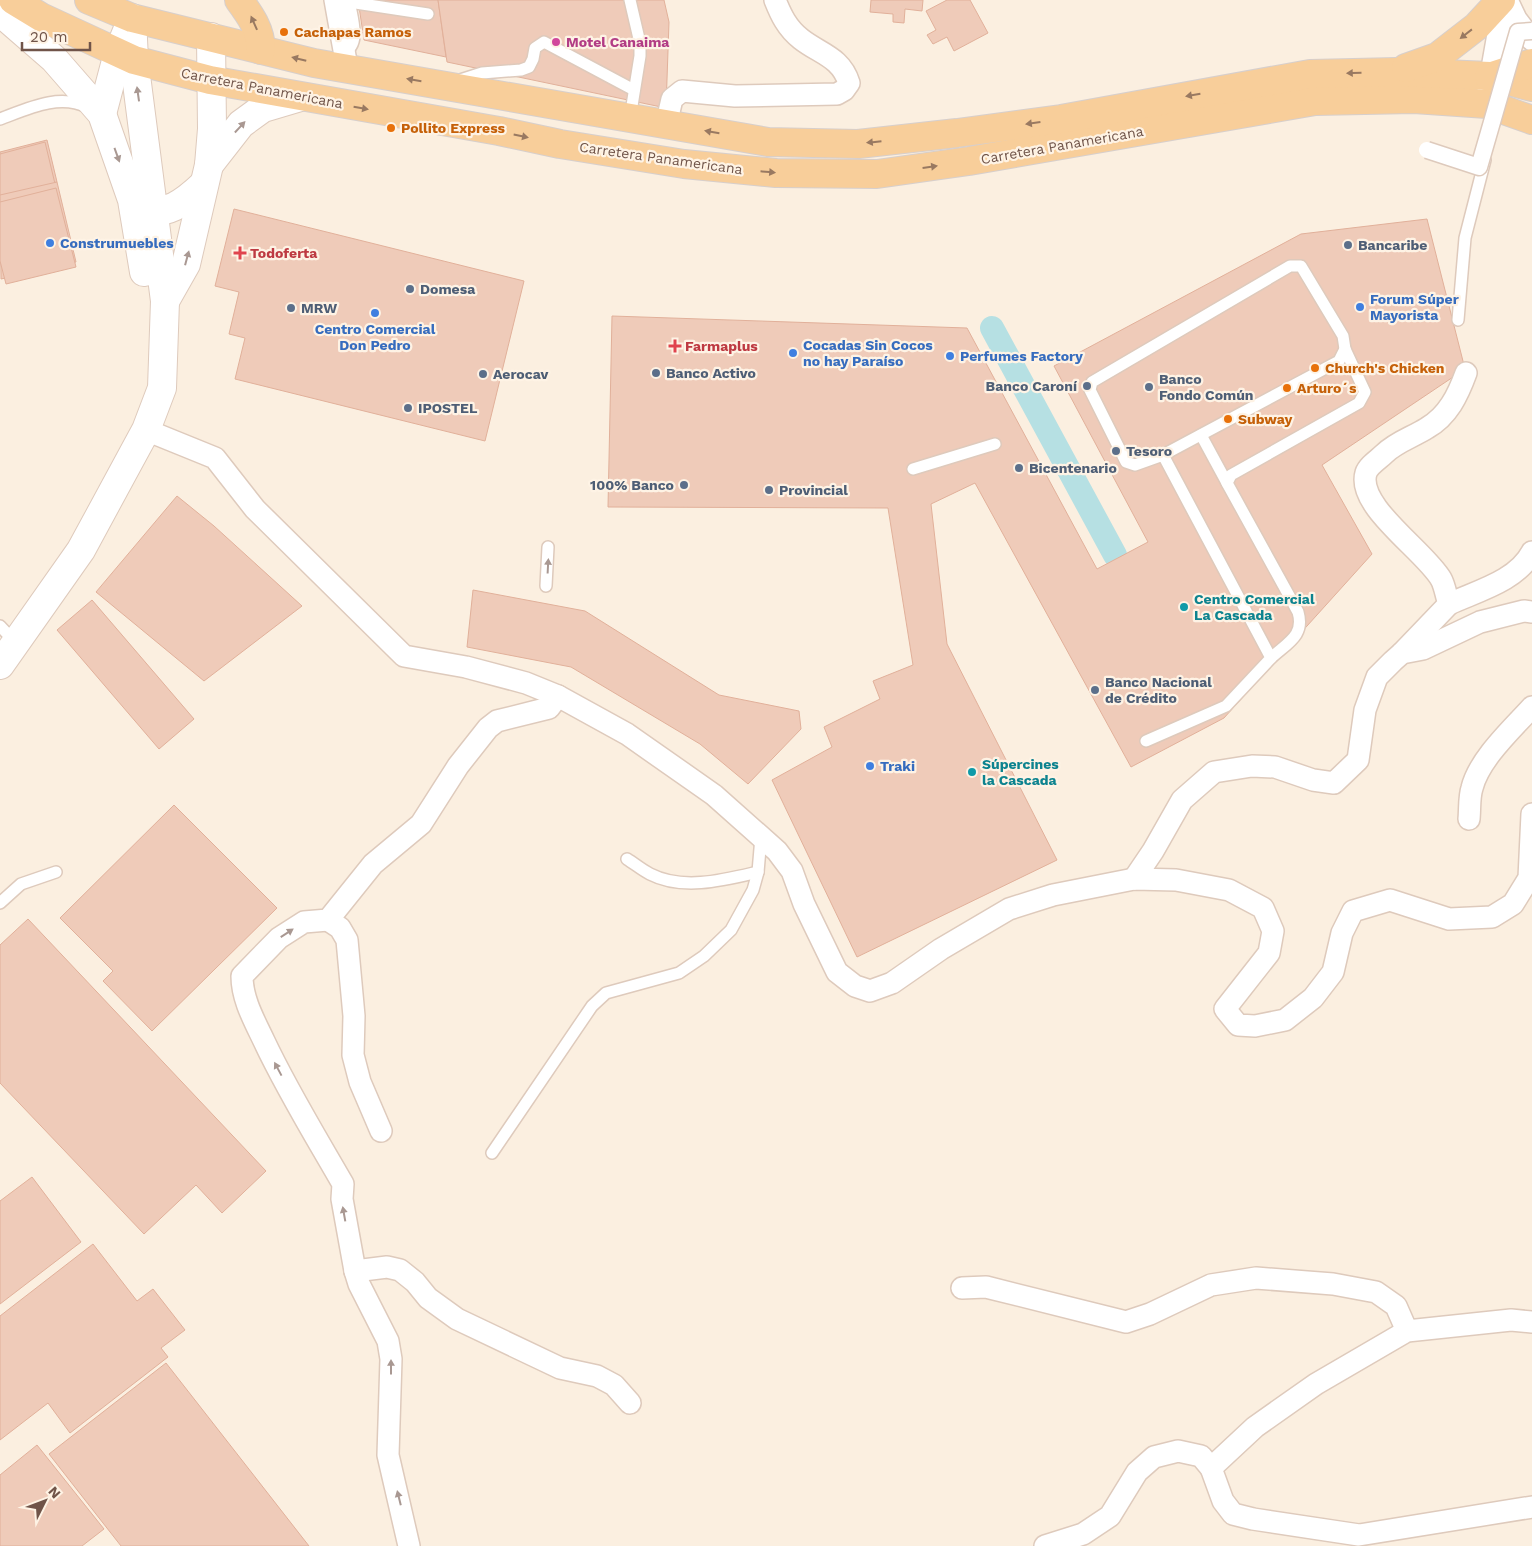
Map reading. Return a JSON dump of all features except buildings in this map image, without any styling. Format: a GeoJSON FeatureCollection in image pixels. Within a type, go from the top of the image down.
{"type":"FeatureCollection","features":[{"type":"Feature","properties":{"kind":"main road","name":"Carretera Panamericana"},"geometry":{"type":"LineString","coordinates":[[13,0],[41,17],[126,57],[210,80],[684,164],[776,173],[877,174],[969,162],[1315,101],[1414,99],[1487,104],[1532,120]]}},
{"type":"Feature","properties":{"kind":"main road","name":"Carretera Panamericana"},"geometry":{"type":"LineString","coordinates":[[89,0],[133,9],[211,37],[314,63],[346,60],[444,85],[768,142],[858,144],[1061,119],[1310,74],[1396,72],[1490,76],[1532,88]]}},
{"type":"Feature","properties":{"kind":"main road"},"geometry":{"type":"LineString","coordinates":[[239,0],[251,16],[257,29],[261,40],[260,50]]}},
{"type":"Feature","properties":{"kind":"main road"},"geometry":{"type":"LineString","coordinates":[[1396,72],[1437,57],[1477,26],[1504,0]]}},
{"type":"Feature","properties":{"kind":"main road"},"geometry":{"type":"LineString","coordinates":[[1414,99],[1446,96],[1468,90],[1490,76],[1532,63]]}},
{"type":"Feature","properties":{"kind":"street"},"geometry":{"type":"LineString","coordinates":[[666,124],[672,99],[682,91],[735,96],[837,94],[844,90],[849,83],[845,70],[800,39],[784,22],[775,0]]}},
{"type":"Feature","properties":{"kind":"street"},"geometry":{"type":"LineString","coordinates":[[1504,0],[1532,40]]}},
{"type":"Feature","properties":{"kind":"street"},"geometry":{"type":"LineString","coordinates":[[1487,104],[1490,76],[1504,0]]}},
{"type":"Feature","properties":{"kind":"street"},"geometry":{"type":"LineString","coordinates":[[345,1],[346,60]]}},
{"type":"Feature","properties":{"kind":"street"},"geometry":{"type":"LineString","coordinates":[[102,114],[126,57],[133,9]]}},
{"type":"Feature","properties":{"kind":"street"},"geometry":{"type":"LineString","coordinates":[[0,12],[54,59],[102,114],[144,206]]}},
{"type":"Feature","properties":{"kind":"street"},"geometry":{"type":"LineString","coordinates":[[0,20],[54,59]]}},
{"type":"Feature","properties":{"kind":"street"},"geometry":{"type":"LineString","coordinates":[[1428,150],[1479,167],[1518,32],[1532,31]]}},
{"type":"Feature","properties":{"kind":"street"},"geometry":{"type":"LineString","coordinates":[[0,665],[8,634],[81,550],[146,430],[162,388],[165,301],[186,264],[206,174],[212,130],[211,37]]}},
{"type":"Feature","properties":{"kind":"street"},"geometry":{"type":"LineString","coordinates":[[126,57],[144,206],[145,275],[165,301]]}},
{"type":"Feature","properties":{"kind":"street"},"geometry":{"type":"LineString","coordinates":[[144,206],[170,208],[188,200],[241,124],[263,108],[300,97]]}},
{"type":"Feature","properties":{"kind":"street"},"geometry":{"type":"LineString","coordinates":[[1449,604],[1442,580],[1430,563],[1387,520],[1372,500],[1365,483],[1366,470],[1388,450],[1429,427],[1449,408],[1458,394],[1466,373]]}},
{"type":"Feature","properties":{"kind":"street"},"geometry":{"type":"LineString","coordinates":[[146,430],[215,458],[255,509],[404,656],[466,667],[526,683],[558,696],[627,734],[714,795],[777,851],[792,871],[804,904],[837,972],[855,986],[870,991],[892,983],[941,949],[1009,909],[1053,895],[1134,879],[1176,880],[1230,890],[1263,908],[1273,931],[1269,953],[1225,1009],[1238,1025],[1255,1026],[1285,1020],[1313,998],[1333,972],[1342,933],[1353,911],[1390,900],[1449,918],[1492,917],[1513,904],[1529,878],[1532,814]]}},
{"type":"Feature","properties":{"kind":"street"},"geometry":{"type":"LineString","coordinates":[[1134,879],[1153,851],[1182,800],[1214,772],[1252,766],[1275,767],[1313,780],[1334,783],[1358,760],[1365,710],[1377,677],[1449,604],[1513,575],[1527,561],[1532,552]]}},
{"type":"Feature","properties":{"kind":"street"},"geometry":{"type":"LineString","coordinates":[[1402,653],[1423,649],[1480,622],[1524,612],[1532,612]]}},
{"type":"Feature","properties":{"kind":"street"},"geometry":{"type":"LineString","coordinates":[[328,920],[373,864],[422,824],[458,766],[488,728],[497,721],[549,708],[558,696]]}},
{"type":"Feature","properties":{"kind":"street"},"geometry":{"type":"LineString","coordinates":[[1469,818],[1472,787],[1484,764],[1502,740],[1532,707]]}},
{"type":"Feature","properties":{"kind":"street"},"geometry":{"type":"LineString","coordinates":[[381,1131],[360,1082],[353,1055],[354,1016],[347,940],[340,928],[328,920],[304,922],[279,938],[242,976],[242,987],[250,1012],[276,1067],[343,1184],[342,1199],[355,1271],[359,1284],[388,1341],[391,1359],[388,1455],[409,1546]]}},
{"type":"Feature","properties":{"kind":"street"},"geometry":{"type":"LineString","coordinates":[[355,1271],[387,1267],[400,1270],[415,1282],[428,1298],[457,1319],[560,1368],[597,1376],[614,1385],[630,1403]]}},
{"type":"Feature","properties":{"kind":"street"},"geometry":{"type":"LineString","coordinates":[[962,1288],[986,1287],[1126,1322],[1150,1314],[1211,1285],[1256,1278],[1332,1284],[1376,1292],[1396,1306],[1408,1331]]}},
{"type":"Feature","properties":{"kind":"street"},"geometry":{"type":"LineString","coordinates":[[1211,1468],[1255,1427],[1316,1384],[1408,1331],[1512,1320],[1532,1322]]}},
{"type":"Feature","properties":{"kind":"street"},"geometry":{"type":"LineString","coordinates":[[1045,1546],[1083,1534],[1110,1516],[1137,1472],[1154,1457],[1178,1451],[1201,1456],[1211,1468],[1223,1501],[1233,1514],[1254,1519],[1359,1534],[1532,1506]]}},
{"type":"Feature","properties":{"kind":"lane"},"geometry":{"type":"LineString","coordinates":[[630,0],[640,43],[640,56],[630,118]]}},
{"type":"Feature","properties":{"kind":"lane"},"geometry":{"type":"LineString","coordinates":[[345,1],[428,14]]}},
{"type":"Feature","properties":{"kind":"lane"},"geometry":{"type":"LineString","coordinates":[[444,85],[482,73],[521,70],[529,67],[535,48],[544,42],[634,90]]}},
{"type":"Feature","properties":{"kind":"lane"},"geometry":{"type":"LineString","coordinates":[[0,119],[32,106],[62,101],[79,103],[102,114]]}},
{"type":"Feature","properties":{"kind":"lane"},"geometry":{"type":"LineString","coordinates":[[1458,320],[1465,238],[1485,164],[1487,104]]}},
{"type":"Feature","properties":{"kind":"lane"},"geometry":{"type":"LineString","coordinates":[[1228,482],[1231,475],[1359,403],[1365,392],[1345,349],[1343,336],[1302,266],[1290,266],[1092,382],[1090,390],[1126,462],[1134,465],[1163,454],[1201,435],[1339,361],[1345,349]]}},
{"type":"Feature","properties":{"kind":"lane"},"geometry":{"type":"LineString","coordinates":[[1146,741],[1226,706],[1271,658],[1298,633],[1302,624],[1298,612],[1201,435]]}},
{"type":"Feature","properties":{"kind":"lane"},"geometry":{"type":"LineString","coordinates":[[913,469],[995,444]]}},
{"type":"Feature","properties":{"kind":"lane"},"geometry":{"type":"LineString","coordinates":[[1163,454],[1271,658]]}},
{"type":"Feature","properties":{"kind":"lane"},"geometry":{"type":"LineString","coordinates":[[546,586],[548,547]]}},
{"type":"Feature","properties":{"kind":"lane"},"geometry":{"type":"LineString","coordinates":[[492,1153],[592,1006],[606,993],[679,973],[704,956],[732,930],[753,890],[758,872],[761,837]]}},
{"type":"Feature","properties":{"kind":"lane"},"geometry":{"type":"LineString","coordinates":[[628,859],[651,875],[687,883],[727,879],[758,872]]}},
{"type":"Feature","properties":{"kind":"lane"},"geometry":{"type":"LineString","coordinates":[[0,904],[21,884],[56,872]]}},
{"type":"Feature","properties":{"kind":"waterway"},"geometry":{"type":"LineString","coordinates":[[992,328],[1115,555]]}},
{"type":"Feature","properties":{"kind":"place","name":"Cachapas Ramos"},"geometry":{"type":"Point","coordinates":[284,32]}},
{"type":"Feature","properties":{"kind":"place","name":"Motel Canaima"},"geometry":{"type":"Point","coordinates":[556,42]}},
{"type":"Feature","properties":{"kind":"place","name":"Pollito Express"},"geometry":{"type":"Point","coordinates":[391,128]}},
{"type":"Feature","properties":{"kind":"place","name":"Construmuebles"},"geometry":{"type":"Point","coordinates":[50,243]}},
{"type":"Feature","properties":{"kind":"place","name":"Bancaribe"},"geometry":{"type":"Point","coordinates":[1348,245]}},
{"type":"Feature","properties":{"kind":"place","name":"Todoferta"},"geometry":{"type":"Point","coordinates":[240,253]}},
{"type":"Feature","properties":{"kind":"place","name":"Domesa"},"geometry":{"type":"Point","coordinates":[410,289]}},
{"type":"Feature","properties":{"kind":"place","name":"Forum Súper Mayorista"},"geometry":{"type":"Point","coordinates":[1360,307]}},
{"type":"Feature","properties":{"kind":"place","name":"MRW"},"geometry":{"type":"Point","coordinates":[291,308]}},
{"type":"Feature","properties":{"kind":"place","name":"Centro Comercial Don Pedro"},"geometry":{"type":"Point","coordinates":[375,313]}},
{"type":"Feature","properties":{"kind":"place","name":"Farmaplus"},"geometry":{"type":"Point","coordinates":[675,346]}},
{"type":"Feature","properties":{"kind":"place","name":"Cocadas Sin Cocos no hay Paraíso"},"geometry":{"type":"Point","coordinates":[793,353]}},
{"type":"Feature","properties":{"kind":"place","name":"Perfumes Factory"},"geometry":{"type":"Point","coordinates":[950,356]}},
{"type":"Feature","properties":{"kind":"place","name":"Church's Chicken"},"geometry":{"type":"Point","coordinates":[1315,368]}},
{"type":"Feature","properties":{"kind":"place","name":"Banco Activo"},"geometry":{"type":"Point","coordinates":[656,373]}},
{"type":"Feature","properties":{"kind":"place","name":"Aerocav"},"geometry":{"type":"Point","coordinates":[483,374]}},
{"type":"Feature","properties":{"kind":"place","name":"Banco Caroní"},"geometry":{"type":"Point","coordinates":[1087,386]}},
{"type":"Feature","properties":{"kind":"place","name":"Banco Fondo Común"},"geometry":{"type":"Point","coordinates":[1149,387]}},
{"type":"Feature","properties":{"kind":"place","name":"Arturo´s"},"geometry":{"type":"Point","coordinates":[1287,388]}},
{"type":"Feature","properties":{"kind":"place","name":"IPOSTEL"},"geometry":{"type":"Point","coordinates":[408,408]}},
{"type":"Feature","properties":{"kind":"place","name":"Subway"},"geometry":{"type":"Point","coordinates":[1228,419]}},
{"type":"Feature","properties":{"kind":"place","name":"Tesoro"},"geometry":{"type":"Point","coordinates":[1116,451]}},
{"type":"Feature","properties":{"kind":"place","name":"Bicentenario"},"geometry":{"type":"Point","coordinates":[1019,468]}},
{"type":"Feature","properties":{"kind":"place","name":"100% Banco"},"geometry":{"type":"Point","coordinates":[684,485]}},
{"type":"Feature","properties":{"kind":"place","name":"Provincial"},"geometry":{"type":"Point","coordinates":[769,490]}},
{"type":"Feature","properties":{"kind":"place","name":"Centro Comercial La Cascada"},"geometry":{"type":"Point","coordinates":[1184,607]}},
{"type":"Feature","properties":{"kind":"place","name":"Banco Nacional de Crédito"},"geometry":{"type":"Point","coordinates":[1095,690]}},
{"type":"Feature","properties":{"kind":"place","name":"Traki"},"geometry":{"type":"Point","coordinates":[870,766]}},
{"type":"Feature","properties":{"kind":"place","name":"Súpercines la Cascada"},"geometry":{"type":"Point","coordinates":[972,772]}}]}
